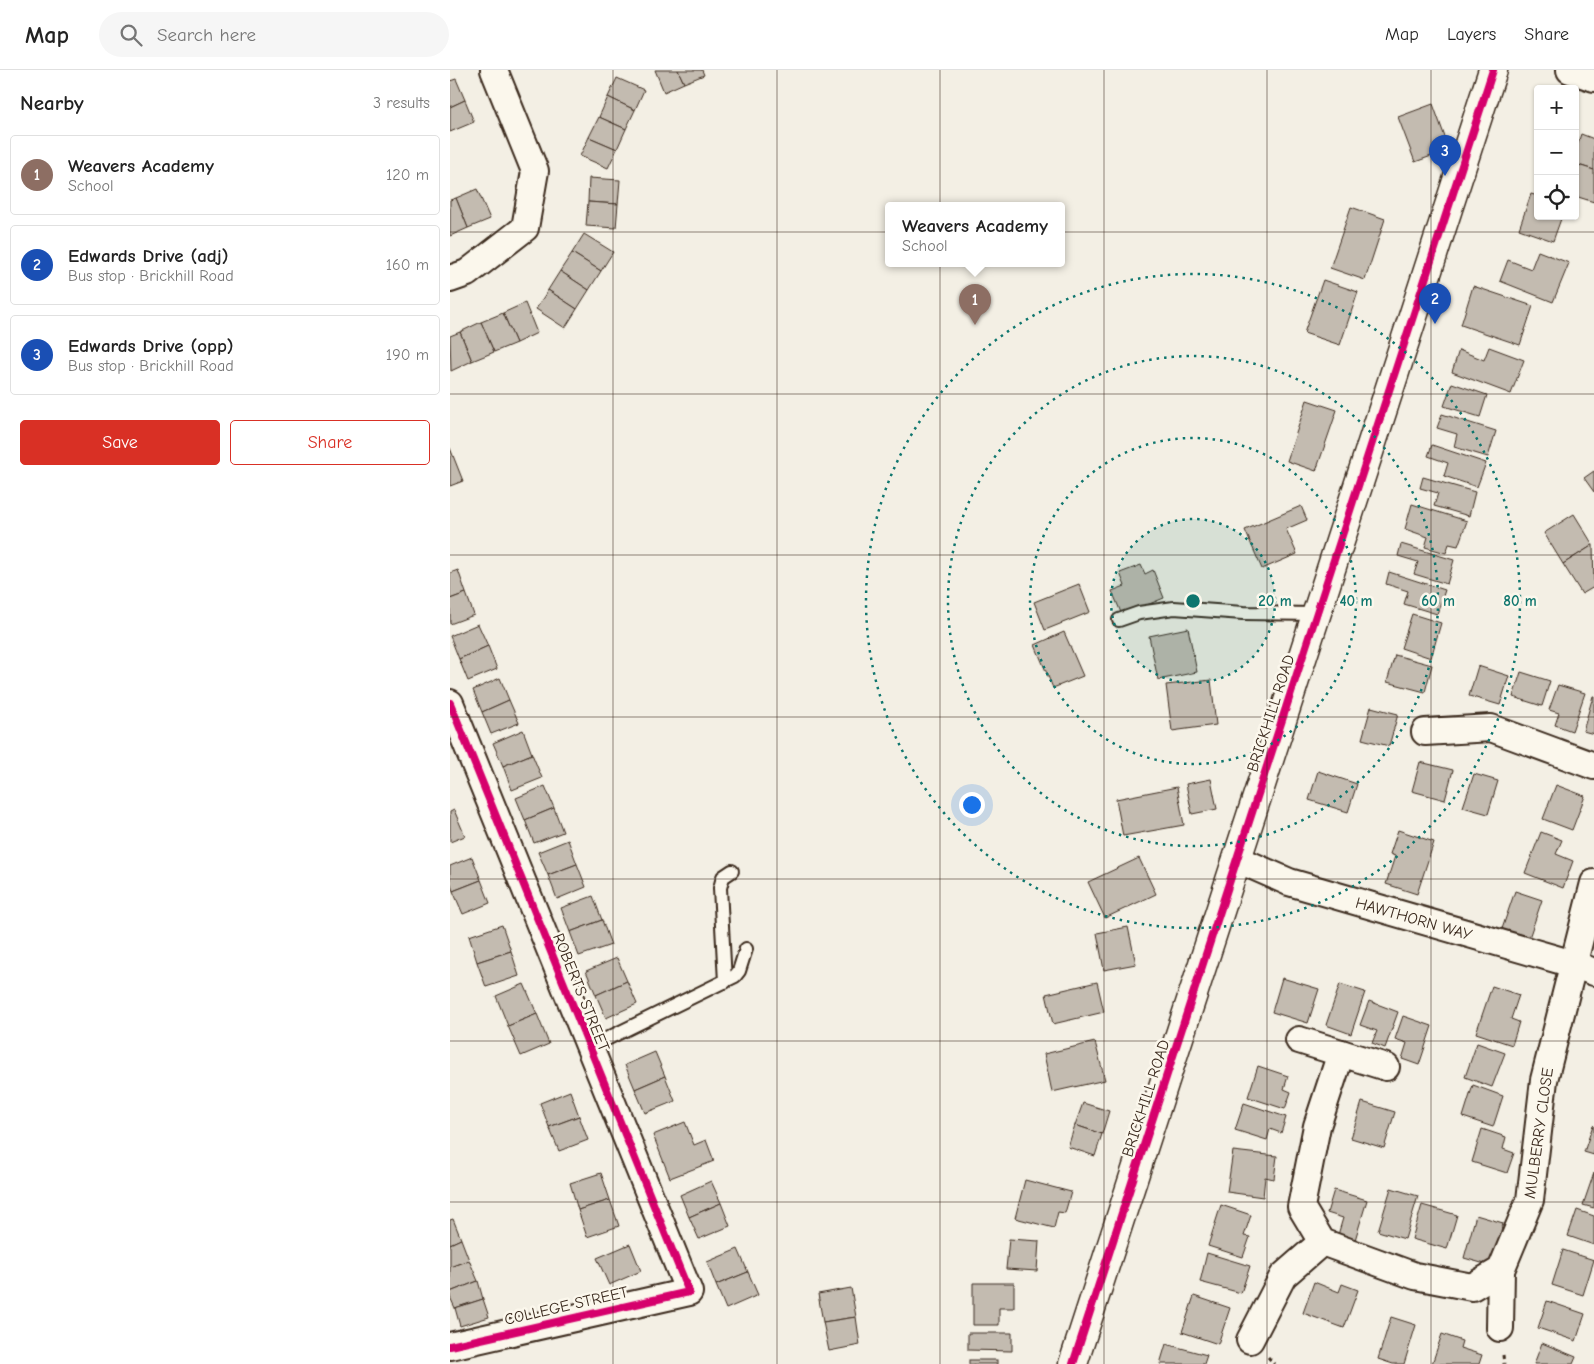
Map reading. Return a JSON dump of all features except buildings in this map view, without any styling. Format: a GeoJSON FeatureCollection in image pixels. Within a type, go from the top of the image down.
{"type":"FeatureCollection","features":[{"type":"Feature","properties":{"kind":"street","name":"BRICKHILL ROAD"},"geometry":{"type":"LineString","coordinates":[[1073,1364],[1493,70]]}},
{"type":"Feature","properties":{"kind":"street"},"geometry":{"type":"LineString","coordinates":[[1570,70],[1594,78]]}},
{"type":"Feature","properties":{"kind":"street"},"geometry":{"type":"LineString","coordinates":[[450,279],[467,273],[525,228],[535,171],[499,72]]}},
{"type":"Feature","properties":{"kind":"street","name":"ROBERTS STREET"},"geometry":{"type":"LineString","coordinates":[[450,703],[689,1292]]}},
{"type":"Feature","properties":{"kind":"street"},"geometry":{"type":"LineString","coordinates":[[1425,732],[1490,728],[1594,766]]}},
{"type":"Feature","properties":{"kind":"street","name":"HAWTHORN WAY"},"geometry":{"type":"LineString","coordinates":[[1237,859],[1289,882],[1583,968]]}},
{"type":"Feature","properties":{"kind":"street","name":"MULBERRY CLOSE"},"geometry":{"type":"LineString","coordinates":[[1500,1328],[1501,1270],[1530,1200],[1544,1080],[1583,968],[1594,883]]}},
{"type":"Feature","properties":{"kind":"street"},"geometry":{"type":"LineString","coordinates":[[1300,1040],[1386,1067]]}},
{"type":"Feature","properties":{"kind":"street"},"geometry":{"type":"LineString","coordinates":[[1341,1053],[1318,1126],[1301,1207],[1322,1242],[1415,1276],[1472,1287],[1501,1270]]}},
{"type":"Feature","properties":{"kind":"street"},"geometry":{"type":"LineString","coordinates":[[1250,1340],[1283,1276],[1322,1242]]}},
{"type":"Feature","properties":{"kind":"street","name":"COLLEGE STREET"},"geometry":{"type":"LineString","coordinates":[[450,1346],[689,1292]]}},
{"type":"Feature","properties":{"kind":"lane"},"geometry":{"type":"LineString","coordinates":[[1119,620],[1139,613],[1174,608],[1243,613],[1316,614]]}},
{"type":"Feature","properties":{"kind":"lane"},"geometry":{"type":"LineString","coordinates":[[725,982],[720,888],[723,877],[732,871]]}},
{"type":"Feature","properties":{"kind":"lane"},"geometry":{"type":"LineString","coordinates":[[590,1047],[735,976],[739,971],[746,950]]}},
{"type":"Feature","properties":{"kind":"cycle path"},"geometry":{"type":"LineString","coordinates":[[1073,1364],[1493,70]]}},
{"type":"Feature","properties":{"kind":"cycle path"},"geometry":{"type":"LineString","coordinates":[[450,703],[689,1292],[450,1346]]}},
{"type":"Feature","properties":{"kind":"place","name":"Edwards Drive (opp)"},"geometry":{"type":"Point","coordinates":[1445,176]}},
{"type":"Feature","properties":{"kind":"place","name":"Edwards Drive (adj)"},"geometry":{"type":"Point","coordinates":[1435,324]}},
{"type":"Feature","properties":{"kind":"place","name":"Weavers Academy"},"geometry":{"type":"Point","coordinates":[975,325]}}]}
